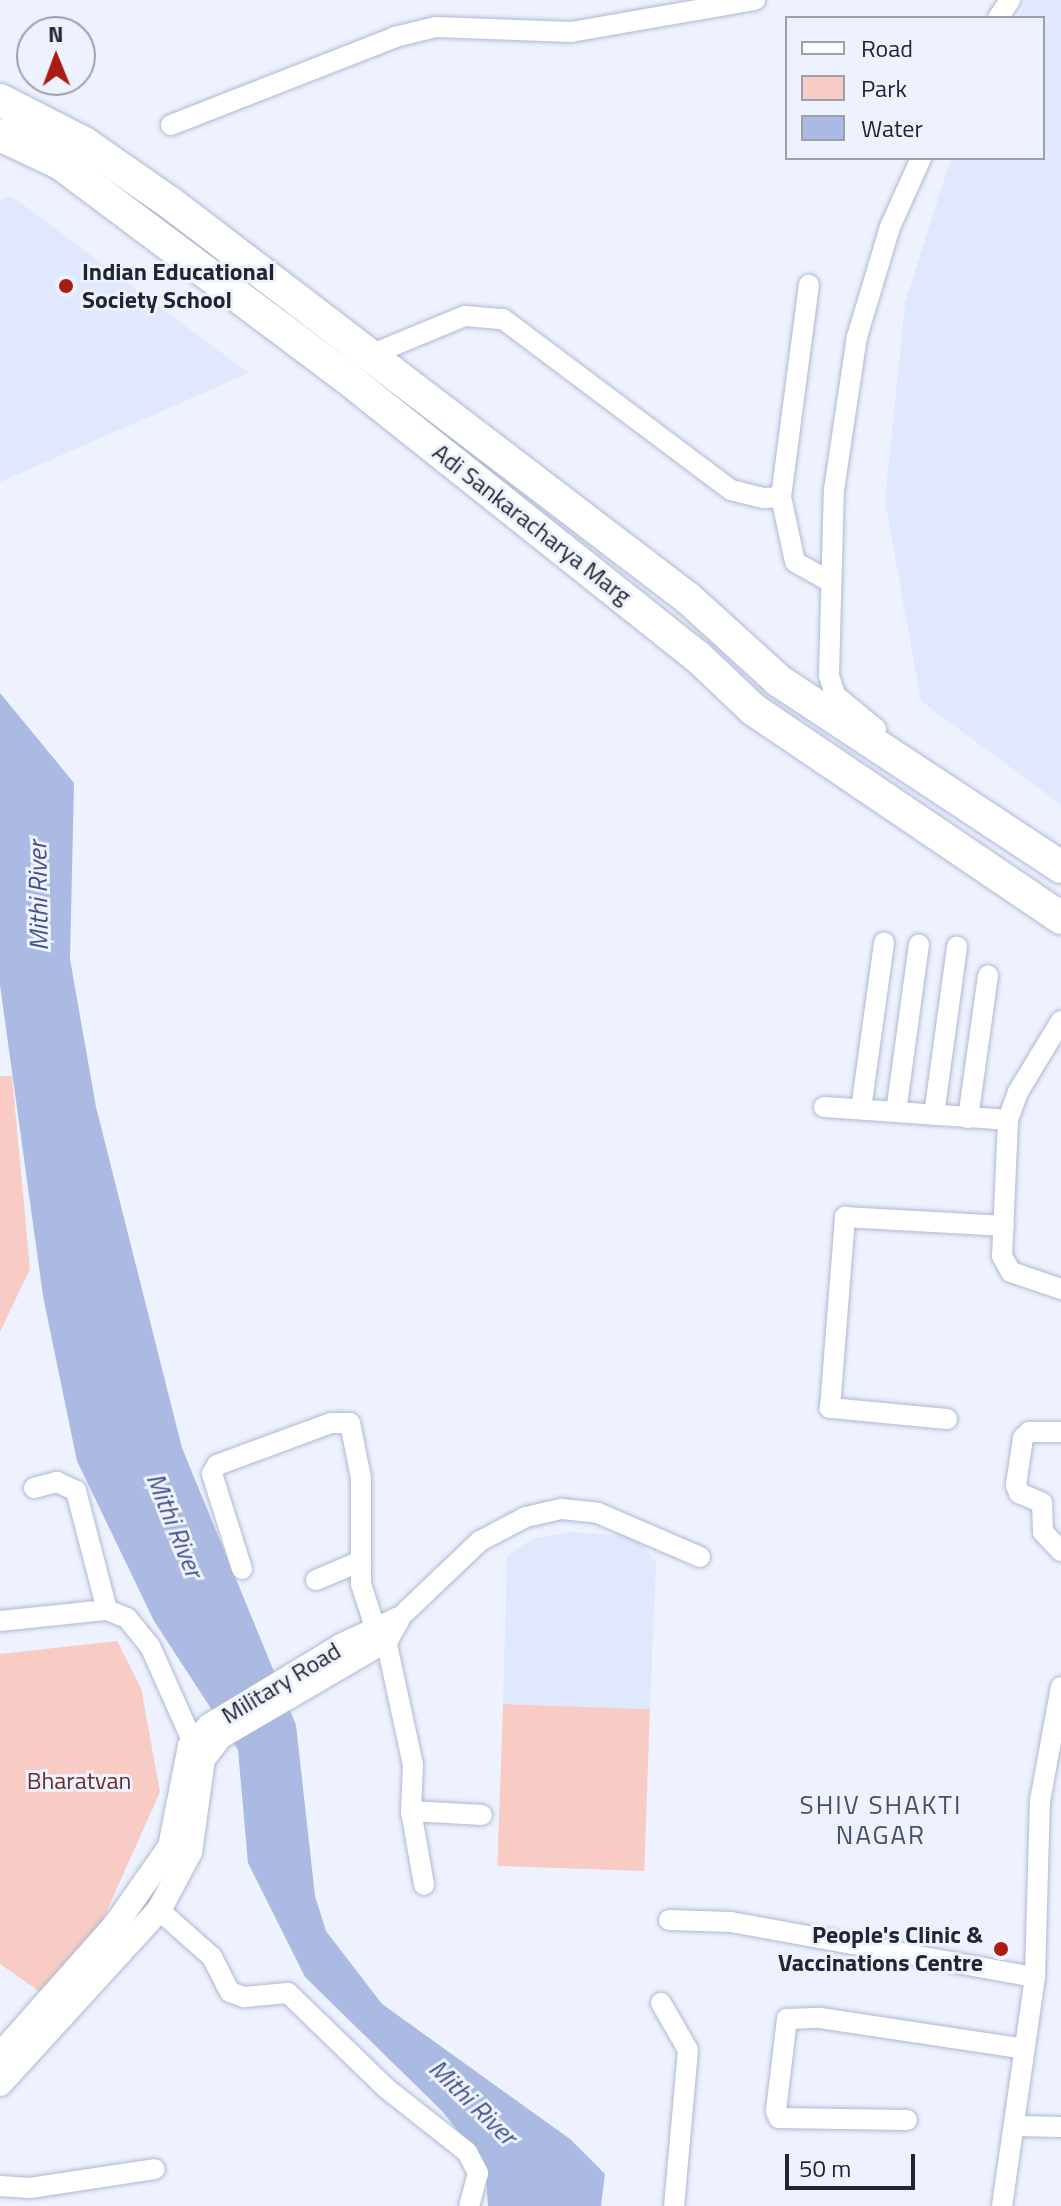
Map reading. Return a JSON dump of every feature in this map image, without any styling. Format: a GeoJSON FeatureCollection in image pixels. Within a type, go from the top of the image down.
{"type":"FeatureCollection","features":[{"type":"Feature","properties":{"kind":"main road","name":"Adi Sankaracharya Marg"},"geometry":{"type":"LineString","coordinates":[[0,100],[84,143],[371,354],[689,599],[779,681],[823,713],[1061,867]]}},
{"type":"Feature","properties":{"kind":"main road","name":"Adi Sankaracharya Marg"},"geometry":{"type":"LineString","coordinates":[[0,135],[61,164],[338,372],[697,656],[754,710],[822,759],[1061,918]]}},
{"type":"Feature","properties":{"kind":"street"},"geometry":{"type":"LineString","coordinates":[[171,125],[395,37],[436,27],[571,32],[755,0]]}},
{"type":"Feature","properties":{"kind":"street"},"geometry":{"type":"LineString","coordinates":[[895,760],[877,730],[835,695],[829,675],[828,580],[834,490],[857,337],[890,227],[920,160]]}},
{"type":"Feature","properties":{"kind":"street"},"geometry":{"type":"LineString","coordinates":[[809,285],[781,497],[795,562],[828,580]]}},
{"type":"Feature","properties":{"kind":"street"},"geometry":{"type":"LineString","coordinates":[[338,372],[371,354],[465,316],[503,319],[731,490],[764,498],[781,497]]}},
{"type":"Feature","properties":{"kind":"street"},"geometry":{"type":"LineString","coordinates":[[861,1109],[884,943]]}},
{"type":"Feature","properties":{"kind":"street"},"geometry":{"type":"LineString","coordinates":[[896,1112],[919,945]]}},
{"type":"Feature","properties":{"kind":"street"},"geometry":{"type":"LineString","coordinates":[[934,1115],[957,947]]}},
{"type":"Feature","properties":{"kind":"street"},"geometry":{"type":"LineString","coordinates":[[968,1118],[988,975]]}},
{"type":"Feature","properties":{"kind":"street"},"geometry":{"type":"LineString","coordinates":[[1061,1021],[1018,1092],[1008,1120],[1002,1256],[1011,1272],[1061,1289]]}},
{"type":"Feature","properties":{"kind":"street"},"geometry":{"type":"LineString","coordinates":[[824,1107],[1008,1120]]}},
{"type":"Feature","properties":{"kind":"street"},"geometry":{"type":"LineString","coordinates":[[947,1419],[830,1408],[845,1217],[1004,1226]]}},
{"type":"Feature","properties":{"kind":"street"},"geometry":{"type":"LineString","coordinates":[[242,1569],[212,1474],[217,1465],[342,1421],[354,1432],[361,1478],[361,1584],[386,1629],[413,1765],[411,1811],[424,1885]]}},
{"type":"Feature","properties":{"kind":"street"},"geometry":{"type":"LineString","coordinates":[[1061,1432],[1029,1432],[1023,1438],[1016,1485],[1019,1493],[1042,1503],[1043,1532],[1061,1551]]}},
{"type":"Feature","properties":{"kind":"street"},"geometry":{"type":"LineString","coordinates":[[34,1488],[57,1482],[76,1491],[107,1610]]}},
{"type":"Feature","properties":{"kind":"street","name":"Military Road"},"geometry":{"type":"LineString","coordinates":[[196,1753],[215,1732],[386,1629],[480,1541],[526,1517],[562,1509],[598,1513],[700,1557]]}},
{"type":"Feature","properties":{"kind":"street"},"geometry":{"type":"LineString","coordinates":[[316,1580],[361,1561]]}},
{"type":"Feature","properties":{"kind":"street"},"geometry":{"type":"LineString","coordinates":[[0,1621],[107,1610],[127,1618],[150,1646],[196,1753],[190,1852],[159,1910],[3,2067]]}},
{"type":"Feature","properties":{"kind":"street"},"geometry":{"type":"LineString","coordinates":[[1002,2206],[1016,2126],[1035,1977],[1040,1801],[1061,1687]]}},
{"type":"Feature","properties":{"kind":"street"},"geometry":{"type":"LineString","coordinates":[[3,2067],[116,1924],[170,1847],[196,1753]]}},
{"type":"Feature","properties":{"kind":"street"},"geometry":{"type":"LineString","coordinates":[[411,1811],[482,1815]]}},
{"type":"Feature","properties":{"kind":"street"},"geometry":{"type":"LineString","coordinates":[[159,1910],[212,1957],[230,1992],[244,1997],[288,1993],[386,2088],[467,2152],[478,2173],[469,2206]]}},
{"type":"Feature","properties":{"kind":"street"},"geometry":{"type":"LineString","coordinates":[[669,1920],[731,1922],[1035,1977]]}},
{"type":"Feature","properties":{"kind":"street"},"geometry":{"type":"LineString","coordinates":[[661,2003],[688,2050],[674,2206]]}},
{"type":"Feature","properties":{"kind":"street"},"geometry":{"type":"LineString","coordinates":[[907,2120],[779,2118],[776,2111],[787,2019],[820,2018],[1025,2049]]}},
{"type":"Feature","properties":{"kind":"street"},"geometry":{"type":"LineString","coordinates":[[1016,2126],[1061,2127]]}},
{"type":"Feature","properties":{"kind":"street"},"geometry":{"type":"LineString","coordinates":[[0,2186],[30,2188],[155,2169]]}},
{"type":"Feature","properties":{"kind":"shaded area"},"geometry":{"type":"Polygon","coordinates":[[[1026,0],[1061,0],[1061,805],[921,701],[885,501],[905,303],[950,160],[1045,160],[1045,16],[1019,16],[1026,0]]]}},
{"type":"Feature","properties":{"kind":"shaded area","name":"Indian Educational Society School"},"geometry":{"type":"Polygon","coordinates":[[[11,196],[249,373],[0,482],[0,200],[11,196]]]}},
{"type":"Feature","properties":{"kind":"shaded area"},"geometry":{"type":"Polygon","coordinates":[[[572,1532],[636,1537],[656,1563],[650,1710],[503,1704],[507,1556],[532,1539],[572,1532]]]}},
{"type":"Feature","properties":{"kind":"green space"},"geometry":{"type":"Polygon","coordinates":[[[0,1076],[12,1076],[30,1269],[0,1332],[0,1076]]]}},
{"type":"Feature","properties":{"kind":"green space","name":"Bharatvan"},"geometry":{"type":"Polygon","coordinates":[[[117,1641],[141,1688],[160,1792],[101,1924],[46,1996],[0,1964],[0,1654],[117,1641]]]}},
{"type":"Feature","properties":{"kind":"green space"},"geometry":{"type":"Polygon","coordinates":[[[503,1704],[650,1709],[644,1871],[497,1866],[503,1704]]]}},
{"type":"Feature","properties":{"kind":"water","name":"Mithi River"},"geometry":{"type":"Polygon","coordinates":[[[0,693],[74,783],[70,959],[96,1107],[182,1448],[296,1725],[315,1896],[326,1931],[382,2004],[570,2139],[605,2174],[601,2206],[488,2206],[485,2165],[442,2111],[305,1977],[248,1863],[238,1750],[154,1621],[77,1461],[43,1296],[0,985],[0,693]]]}},
{"type":"Feature","properties":{"kind":"place","name":"Indian Educational Society School"},"geometry":{"type":"Point","coordinates":[66,286]}},
{"type":"Feature","properties":{"kind":"place","name":"People's Clinic & Vaccinations Centre"},"geometry":{"type":"Point","coordinates":[1001,1949]}},
{"type":"Feature","properties":{"kind":"district","name":"SHIV SHAKTI NAGAR"},"geometry":{"type":"Point","coordinates":[881,1820]}}]}
